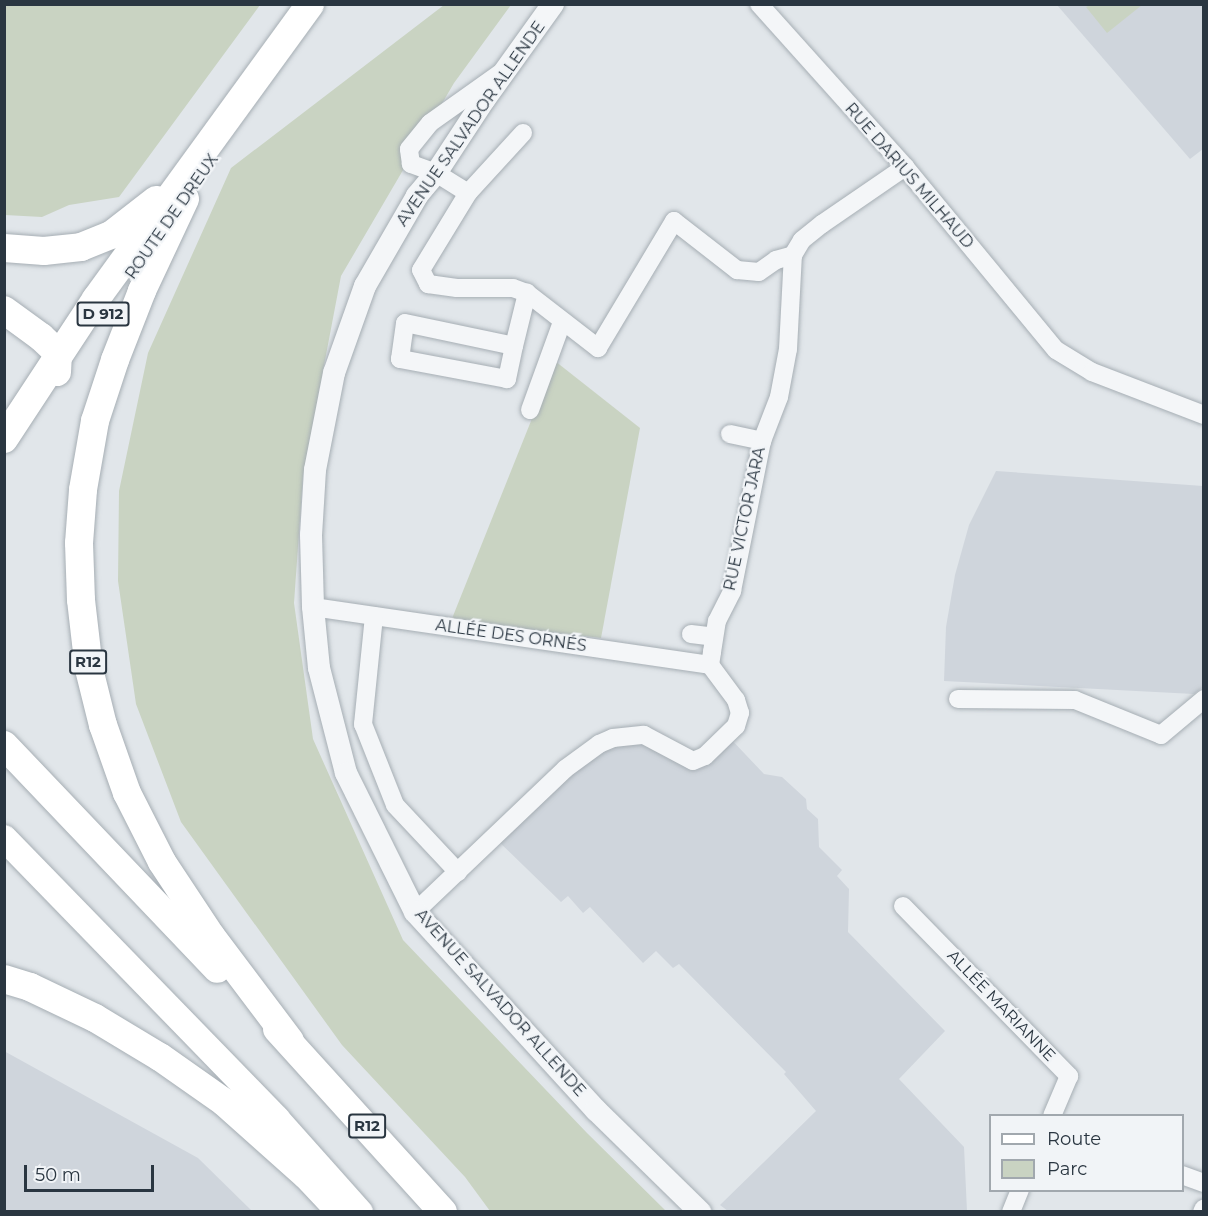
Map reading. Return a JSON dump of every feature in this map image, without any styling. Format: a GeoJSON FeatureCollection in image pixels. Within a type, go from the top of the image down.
{"type":"FeatureCollection","features":[{"type":"Feature","properties":{"kind":"main road","name":"ROUTE DE DREUX"},"geometry":{"type":"LineString","coordinates":[[10,431],[58,353],[310,4]]}},
{"type":"Feature","properties":{"kind":"main road","name":"ROUTE DE DREUX"},"geometry":{"type":"LineString","coordinates":[[10,431],[53,384],[324,4]]}},
{"type":"Feature","properties":{"kind":"main road"},"geometry":{"type":"LineString","coordinates":[[4,248],[44,251],[81,247],[111,235],[159,197],[208,143]]}},
{"type":"Feature","properties":{"kind":"main road","name":"R12"},"geometry":{"type":"LineString","coordinates":[[185,199],[142,291],[115,360],[95,421],[83,490],[79,543],[81,600],[89,669],[103,725],[128,793],[162,862],[211,936],[290,1041]]}},
{"type":"Feature","properties":{"kind":"main road"},"geometry":{"type":"LineString","coordinates":[[4,310],[41,337],[58,353],[60,366],[53,384]]}},
{"type":"Feature","properties":{"kind":"main road","name":"R12"},"geometry":{"type":"LineString","coordinates":[[4,745],[248,1001],[290,1041],[443,1212]]}},
{"type":"Feature","properties":{"kind":"main road"},"geometry":{"type":"LineString","coordinates":[[4,838],[277,1119],[360,1212]]}},
{"type":"Feature","properties":{"kind":"main road"},"geometry":{"type":"LineString","coordinates":[[4,979],[30,987],[95,1018],[160,1057],[224,1102],[306,1175],[341,1212]]}},
{"type":"Feature","properties":{"kind":"street","name":"AVENUE SALVADOR ALLENDE"},"geometry":{"type":"LineString","coordinates":[[553,4],[436,173],[417,196],[365,286],[334,373],[315,471],[311,535],[312,607],[319,668],[346,773],[415,912],[596,1110],[700,1212]]}},
{"type":"Feature","properties":{"kind":"street","name":"RUE DARIUS MILHAUD"},"geometry":{"type":"LineString","coordinates":[[759,4],[905,167],[1056,350],[1092,372],[1203,415]]}},
{"type":"Feature","properties":{"kind":"street"},"geometry":{"type":"LineString","coordinates":[[468,193],[436,173],[411,164],[409,149],[430,123],[508,67]]}},
{"type":"Feature","properties":{"kind":"street"},"geometry":{"type":"LineString","coordinates":[[523,133],[468,193],[421,270],[428,284],[457,288],[513,288],[527,293],[598,348],[674,221],[737,270],[759,272],[776,260],[793,255],[802,240],[822,224],[905,167]]}},
{"type":"Feature","properties":{"kind":"street","name":"RUE VICTOR JARA"},"geometry":{"type":"LineString","coordinates":[[710,665],[717,621],[732,591],[762,441],[779,397],[788,349],[793,255]]}},
{"type":"Feature","properties":{"kind":"street"},"geometry":{"type":"LineString","coordinates":[[514,346],[405,323],[400,359],[507,380],[527,293]]}},
{"type":"Feature","properties":{"kind":"street"},"geometry":{"type":"LineString","coordinates":[[530,410],[562,322]]}},
{"type":"Feature","properties":{"kind":"street"},"geometry":{"type":"LineString","coordinates":[[730,435],[762,441]]}},
{"type":"Feature","properties":{"kind":"street","name":"ALLÉE DES ORNÉS"},"geometry":{"type":"LineString","coordinates":[[312,607],[710,665]]}},
{"type":"Feature","properties":{"kind":"street"},"geometry":{"type":"LineString","coordinates":[[374,616],[363,724],[395,805],[458,872]]}},
{"type":"Feature","properties":{"kind":"street"},"geometry":{"type":"LineString","coordinates":[[691,634],[714,638]]}},
{"type":"Feature","properties":{"kind":"street"},"geometry":{"type":"LineString","coordinates":[[415,912],[565,769],[598,744],[613,738],[644,735],[693,761],[705,756],[735,726],[740,713],[736,700],[710,665]]}},
{"type":"Feature","properties":{"kind":"street"},"geometry":{"type":"LineString","coordinates":[[958,699],[1075,700],[1161,735],[1203,699]]}},
{"type":"Feature","properties":{"kind":"street","name":"ALLÉE MARIANNE"},"geometry":{"type":"LineString","coordinates":[[903,906],[1069,1076],[1053,1114]]}},
{"type":"Feature","properties":{"kind":"street"},"geometry":{"type":"LineString","coordinates":[[1184,1176],[1203,1183]]}},
{"type":"Feature","properties":{"kind":"street"},"geometry":{"type":"LineString","coordinates":[[1011,1212],[1020,1192]]}},
{"type":"Feature","properties":{"kind":"shaded area"},"geometry":{"type":"Polygon","coordinates":[[[1057,5],[1203,5],[1203,149],[1190,159],[1057,5]]]}},
{"type":"Feature","properties":{"kind":"shaded area"},"geometry":{"type":"Polygon","coordinates":[[[996,471],[1203,486],[1203,687],[1194,694],[944,681],[946,627],[955,575],[969,525],[996,471]]]}},
{"type":"Feature","properties":{"kind":"shaded area"},"geometry":{"type":"Polygon","coordinates":[[[628,735],[683,758],[727,735],[764,774],[782,777],[806,799],[807,809],[818,819],[819,847],[842,870],[837,876],[849,889],[848,932],[945,1031],[899,1079],[964,1147],[967,1211],[728,1211],[720,1205],[816,1111],[784,1074],[786,1072],[679,964],[673,968],[656,951],[643,963],[590,907],[583,913],[568,896],[561,902],[494,837],[565,769],[628,735]]]}},
{"type":"Feature","properties":{"kind":"shaded area"},"geometry":{"type":"Polygon","coordinates":[[[4,1051],[198,1158],[252,1211],[5,1211],[4,1051]]]}},
{"type":"Feature","properties":{"kind":"green space"},"geometry":{"type":"Polygon","coordinates":[[[4,5],[260,5],[119,197],[69,205],[42,217],[5,215],[4,5]]]}},
{"type":"Feature","properties":{"kind":"green space"},"geometry":{"type":"Polygon","coordinates":[[[444,5],[511,5],[454,83],[341,276],[303,476],[294,603],[313,739],[403,940],[587,1133],[666,1211],[490,1211],[465,1177],[342,1045],[181,822],[136,704],[118,581],[119,491],[148,353],[231,168],[444,5]]]}},
{"type":"Feature","properties":{"kind":"green space"},"geometry":{"type":"Polygon","coordinates":[[[1090,5],[1142,5],[1107,33],[1086,7],[1090,5]]]}},
{"type":"Feature","properties":{"kind":"green space"},"geometry":{"type":"Polygon","coordinates":[[[555,361],[640,428],[601,638],[451,621],[555,361]]]}}]}
